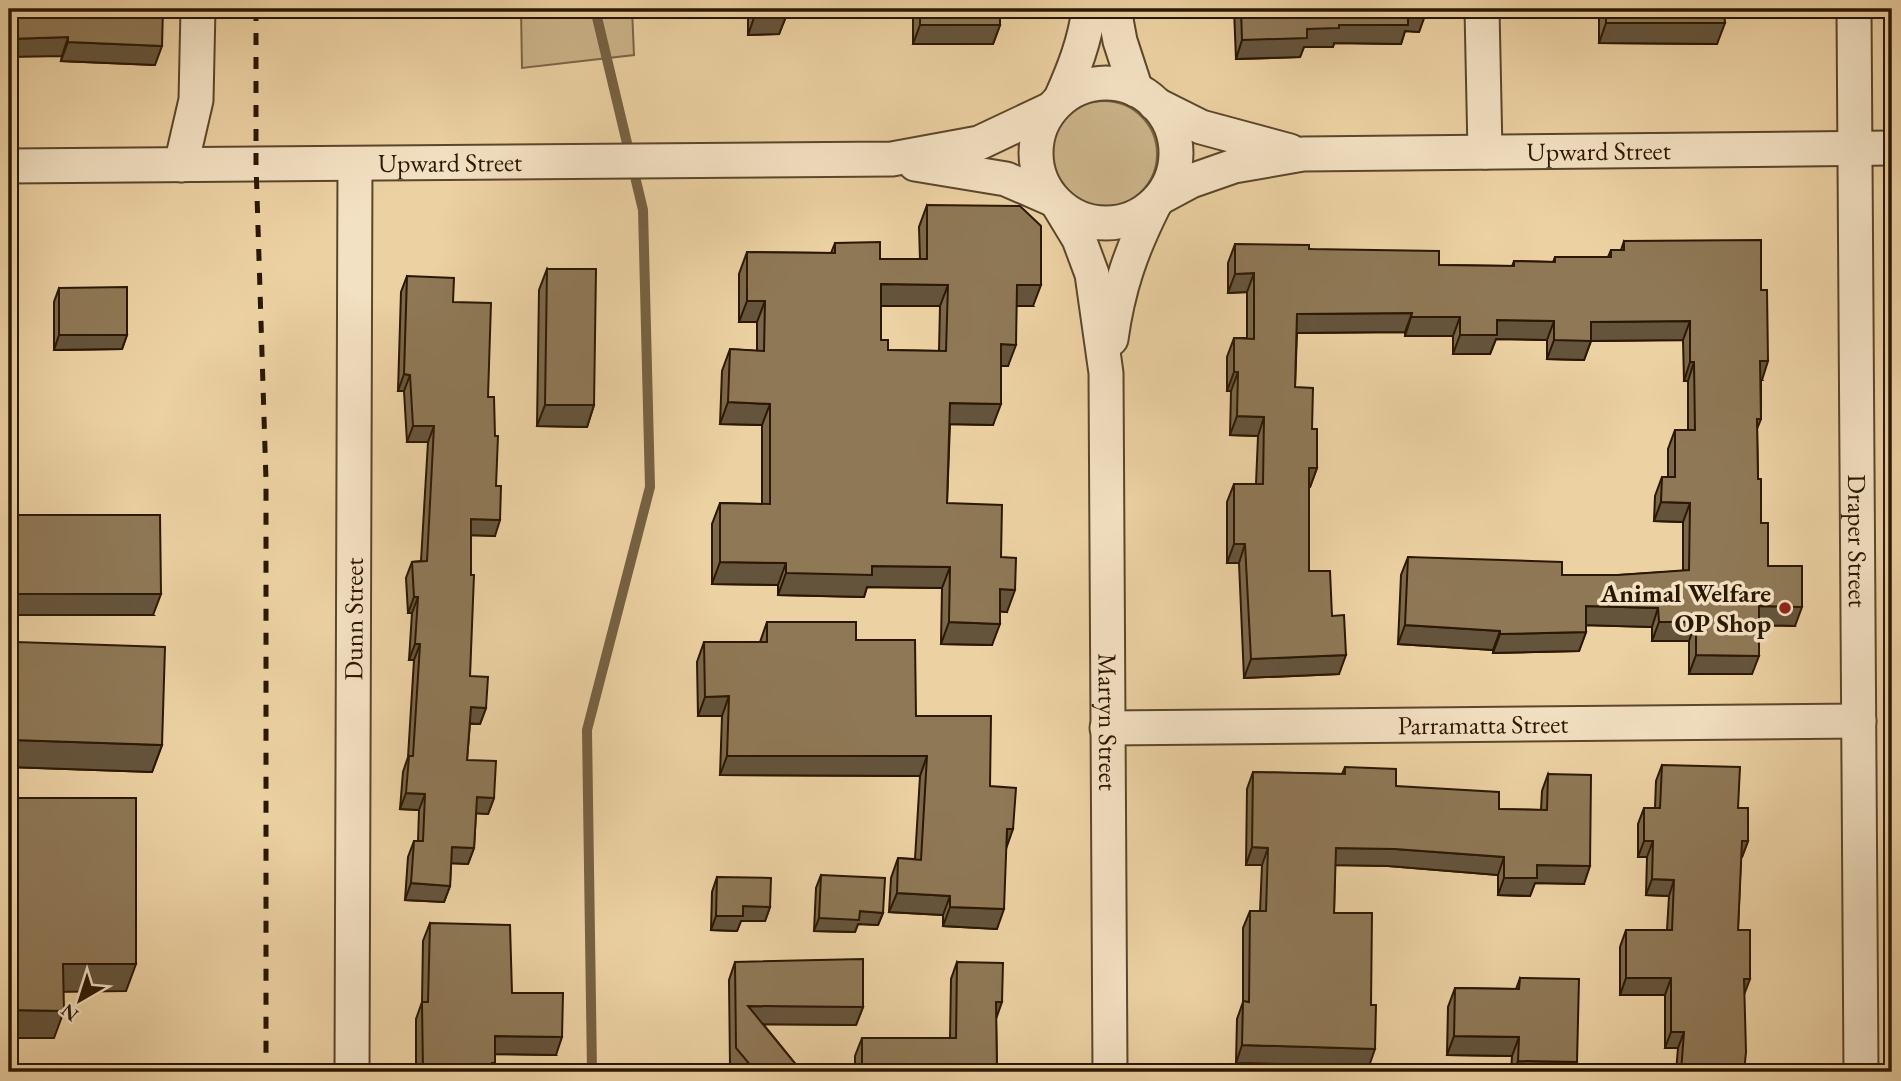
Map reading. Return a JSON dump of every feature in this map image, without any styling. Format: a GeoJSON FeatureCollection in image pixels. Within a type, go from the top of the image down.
{"type":"FeatureCollection","features":[{"type":"Feature","properties":{"kind":"street"},"geometry":{"type":"LineString","coordinates":[[181,165],[196,100],[198,9]]}},
{"type":"Feature","properties":{"kind":"street"},"geometry":{"type":"LineString","coordinates":[[1089,9],[1079,54],[1055,104],[1041,126],[1035,154],[1040,176],[1055,202],[1072,215],[1106,223],[1140,215],[1158,200],[1172,181],[1176,153],[1167,121],[1146,97],[1120,41],[1114,9]]}},
{"type":"Feature","properties":{"kind":"street"},"geometry":{"type":"LineString","coordinates":[[1482,9],[1485,152]]}},
{"type":"Feature","properties":{"kind":"street","name":"Draper Street"},"geometry":{"type":"LineString","coordinates":[[1854,9],[1861,1072]]}},
{"type":"Feature","properties":{"kind":"street"},"geometry":{"type":"LineString","coordinates":[[1055,104],[1076,88],[1093,83],[1110,83],[1146,97]]}},
{"type":"Feature","properties":{"kind":"street","name":"Upward Street"},"geometry":{"type":"LineString","coordinates":[[1146,97],[1201,127],[1303,154]]}},
{"type":"Feature","properties":{"kind":"street","name":"Upward Street"},"geometry":{"type":"LineString","coordinates":[[9,166],[892,159],[979,143],[1055,104]]}},
{"type":"Feature","properties":{"kind":"street","name":"Upward Street"},"geometry":{"type":"LineString","coordinates":[[1158,200],[1191,181],[1234,166],[1303,154],[1892,148]]}},
{"type":"Feature","properties":{"kind":"street","name":"Upward Street"},"geometry":{"type":"LineString","coordinates":[[892,159],[1006,179],[1055,202]]}},
{"type":"Feature","properties":{"kind":"street","name":"Dunn Street"},"geometry":{"type":"LineString","coordinates":[[352,1072],[355,164]]}},
{"type":"Feature","properties":{"kind":"street","name":"Martyn Street"},"geometry":{"type":"LineString","coordinates":[[1110,1072],[1106,373],[1113,321],[1123,279],[1134,244],[1158,200]]}},
{"type":"Feature","properties":{"kind":"street","name":"Martyn Street"},"geometry":{"type":"LineString","coordinates":[[1055,202],[1079,239],[1092,274],[1106,373]]}},
{"type":"Feature","properties":{"kind":"street","name":"Parramatta Street"},"geometry":{"type":"LineString","coordinates":[[1107,728],[1859,722]]}},
{"type":"Feature","properties":{"kind":"shaded area"},"geometry":{"type":"Polygon","coordinates":[[[521,9],[632,9],[634,55],[522,68],[521,9]]]}},
{"type":"Feature","properties":{"kind":"shaded area"},"geometry":{"type":"Polygon","coordinates":[[[1104,101],[1124,105],[1141,117],[1153,134],[1157,154],[1153,174],[1141,191],[1124,203],[1104,207],[1084,203],[1067,191],[1055,174],[1051,154],[1055,134],[1067,117],[1084,105],[1104,101]]]}},
{"type":"Feature","properties":{"kind":"building"},"geometry":{"type":"Polygon","coordinates":[[[9,9],[163,9],[162,46],[68,42],[68,37],[9,39],[9,9]]]}},
{"type":"Feature","properties":{"kind":"building"},"geometry":{"type":"Polygon","coordinates":[[[920,9],[1000,9],[1000,25],[920,25],[920,9]]]}},
{"type":"Feature","properties":{"kind":"building"},"geometry":{"type":"Polygon","coordinates":[[[1241,9],[1426,9],[1426,13],[1408,13],[1408,25],[1339,25],[1339,28],[1307,29],[1307,38],[1242,40],[1241,9]]]}},
{"type":"Feature","properties":{"kind":"building"},"geometry":{"type":"Polygon","coordinates":[[[1606,9],[1724,9],[1725,23],[1606,23],[1606,9]]]}},
{"type":"Feature","properties":{"kind":"building"},"geometry":{"type":"Polygon","coordinates":[[[927,205],[1020,206],[1041,226],[1041,285],[1017,285],[1016,345],[1001,344],[1001,404],[950,403],[947,503],[1002,505],[1001,557],[1016,558],[1015,590],[1000,589],[1000,624],[949,622],[950,567],[872,566],[872,575],[786,573],[786,563],[720,562],[720,503],[770,504],[770,404],[728,402],[730,349],[764,351],[765,301],[747,301],[747,252],[835,253],[835,243],[880,242],[880,259],[927,259],[927,205]],[[881,284],[881,340],[888,340],[888,350],[946,351],[948,285],[881,284]]]}},
{"type":"Feature","properties":{"kind":"building"},"geometry":{"type":"Polygon","coordinates":[[[1761,240],[1761,290],[1767,290],[1768,361],[1760,361],[1761,419],[1757,419],[1761,523],[1768,523],[1768,566],[1802,566],[1802,607],[1759,606],[1759,656],[1696,655],[1696,622],[1659,622],[1658,608],[1586,606],[1586,632],[1500,634],[1500,631],[1405,625],[1408,557],[1562,562],[1562,575],[1618,575],[1689,570],[1690,503],[1661,502],[1662,477],[1675,477],[1675,430],[1695,430],[1694,362],[1690,362],[1690,321],[1591,322],[1591,341],[1554,340],[1554,321],[1497,320],[1497,335],[1460,335],[1460,317],[1411,317],[1412,313],[1297,314],[1295,387],[1313,388],[1312,429],[1317,429],[1317,468],[1309,468],[1309,571],[1330,571],[1332,616],[1344,615],[1346,655],[1251,659],[1245,544],[1234,544],[1234,484],[1263,484],[1264,417],[1237,416],[1238,372],[1234,372],[1234,338],[1254,339],[1254,273],[1235,274],[1235,244],[1309,245],[1309,249],[1439,251],[1439,265],[1514,266],[1514,261],[1555,262],[1555,257],[1611,257],[1611,250],[1624,250],[1624,241],[1761,240]]]}},
{"type":"Feature","properties":{"kind":"building"},"geometry":{"type":"Polygon","coordinates":[[[547,269],[596,269],[594,405],[545,405],[547,269]]]}},
{"type":"Feature","properties":{"kind":"building"},"geometry":{"type":"Polygon","coordinates":[[[407,276],[454,278],[453,302],[491,303],[488,397],[494,397],[495,436],[498,436],[496,486],[501,486],[500,520],[471,519],[471,575],[474,575],[470,676],[488,677],[486,708],[471,707],[467,760],[496,761],[494,798],[477,797],[474,848],[452,847],[450,886],[411,883],[414,841],[423,841],[425,794],[406,793],[409,756],[413,756],[420,644],[415,644],[418,597],[414,597],[412,562],[427,561],[434,426],[413,426],[410,375],[404,374],[407,276]]]}},
{"type":"Feature","properties":{"kind":"building"},"geometry":{"type":"Polygon","coordinates":[[[127,287],[127,335],[59,335],[59,288],[127,287]]]}},
{"type":"Feature","properties":{"kind":"building"},"geometry":{"type":"Polygon","coordinates":[[[10,515],[160,515],[161,594],[10,594],[10,515]]]}},
{"type":"Feature","properties":{"kind":"building"},"geometry":{"type":"Polygon","coordinates":[[[767,622],[856,622],[856,640],[915,640],[916,716],[991,716],[990,786],[1016,788],[1013,829],[1007,829],[1004,909],[950,907],[950,896],[897,893],[898,858],[921,860],[927,756],[727,756],[729,696],[705,697],[704,642],[767,642],[767,622]]]}},
{"type":"Feature","properties":{"kind":"building"},"geometry":{"type":"Polygon","coordinates":[[[16,642],[165,647],[162,745],[13,740],[16,642]]]}},
{"type":"Feature","properties":{"kind":"building"},"geometry":{"type":"Polygon","coordinates":[[[1662,765],[1740,767],[1738,808],[1748,808],[1748,841],[1742,841],[1738,930],[1750,930],[1750,979],[1744,979],[1744,1072],[1681,1072],[1684,1032],[1671,1032],[1671,978],[1626,978],[1626,930],[1672,930],[1674,880],[1652,879],[1653,841],[1644,841],[1644,808],[1660,808],[1662,765]]]}},
{"type":"Feature","properties":{"kind":"building"},"geometry":{"type":"Polygon","coordinates":[[[1345,767],[1396,769],[1396,786],[1499,792],[1499,809],[1547,810],[1548,774],[1591,775],[1590,866],[1537,865],[1537,878],[1504,878],[1504,857],[1395,849],[1336,848],[1334,913],[1372,913],[1371,1005],[1376,1005],[1375,1049],[1242,1045],[1243,1001],[1249,1002],[1250,911],[1266,911],[1268,848],[1252,847],[1253,772],[1345,774],[1345,767]]]}},
{"type":"Feature","properties":{"kind":"building"},"geometry":{"type":"Polygon","coordinates":[[[9,798],[136,798],[136,964],[63,964],[64,1011],[9,1010],[9,798]]]}},
{"type":"Feature","properties":{"kind":"building"},"geometry":{"type":"Polygon","coordinates":[[[821,875],[885,878],[883,913],[860,911],[859,920],[819,918],[821,875]]]}},
{"type":"Feature","properties":{"kind":"building"},"geometry":{"type":"Polygon","coordinates":[[[717,877],[771,878],[770,907],[743,906],[743,916],[716,916],[717,877]]]}},
{"type":"Feature","properties":{"kind":"building"},"geometry":{"type":"Polygon","coordinates":[[[430,923],[510,925],[512,993],[563,993],[562,1037],[495,1036],[495,1063],[492,1063],[492,1072],[423,1072],[422,1002],[428,1002],[430,923]]]}},
{"type":"Feature","properties":{"kind":"building"},"geometry":{"type":"Polygon","coordinates":[[[863,959],[863,1007],[748,1006],[802,1072],[756,1072],[736,1048],[735,962],[863,959]]]}},
{"type":"Feature","properties":{"kind":"building"},"geometry":{"type":"Polygon","coordinates":[[[957,962],[1003,963],[1002,1002],[996,1002],[997,1072],[862,1072],[862,1038],[956,1038],[957,962]]]}},
{"type":"Feature","properties":{"kind":"building"},"geometry":{"type":"Polygon","coordinates":[[[1520,978],[1579,979],[1577,1062],[1518,1061],[1519,1037],[1454,1036],[1455,988],[1519,989],[1520,978]]]}},
{"type":"Feature","properties":{"kind":"building"},"geometry":{"type":"Polygon","coordinates":[[[48,1067],[169,1069],[170,1072],[48,1072],[48,1067]]]}},
{"type":"Feature","properties":{"kind":"waterway"},"geometry":{"type":"LineString","coordinates":[[592,1072],[587,730],[650,487],[643,210],[595,9]]}},
{"type":"Feature","properties":{"kind":"railway"},"geometry":{"type":"LineString","coordinates":[[256,9],[256,164],[266,480],[266,1072]]}},
{"type":"Feature","properties":{"kind":"place","name":"Animal Welfare OP Shop"},"geometry":{"type":"Point","coordinates":[1785,608]}}]}
